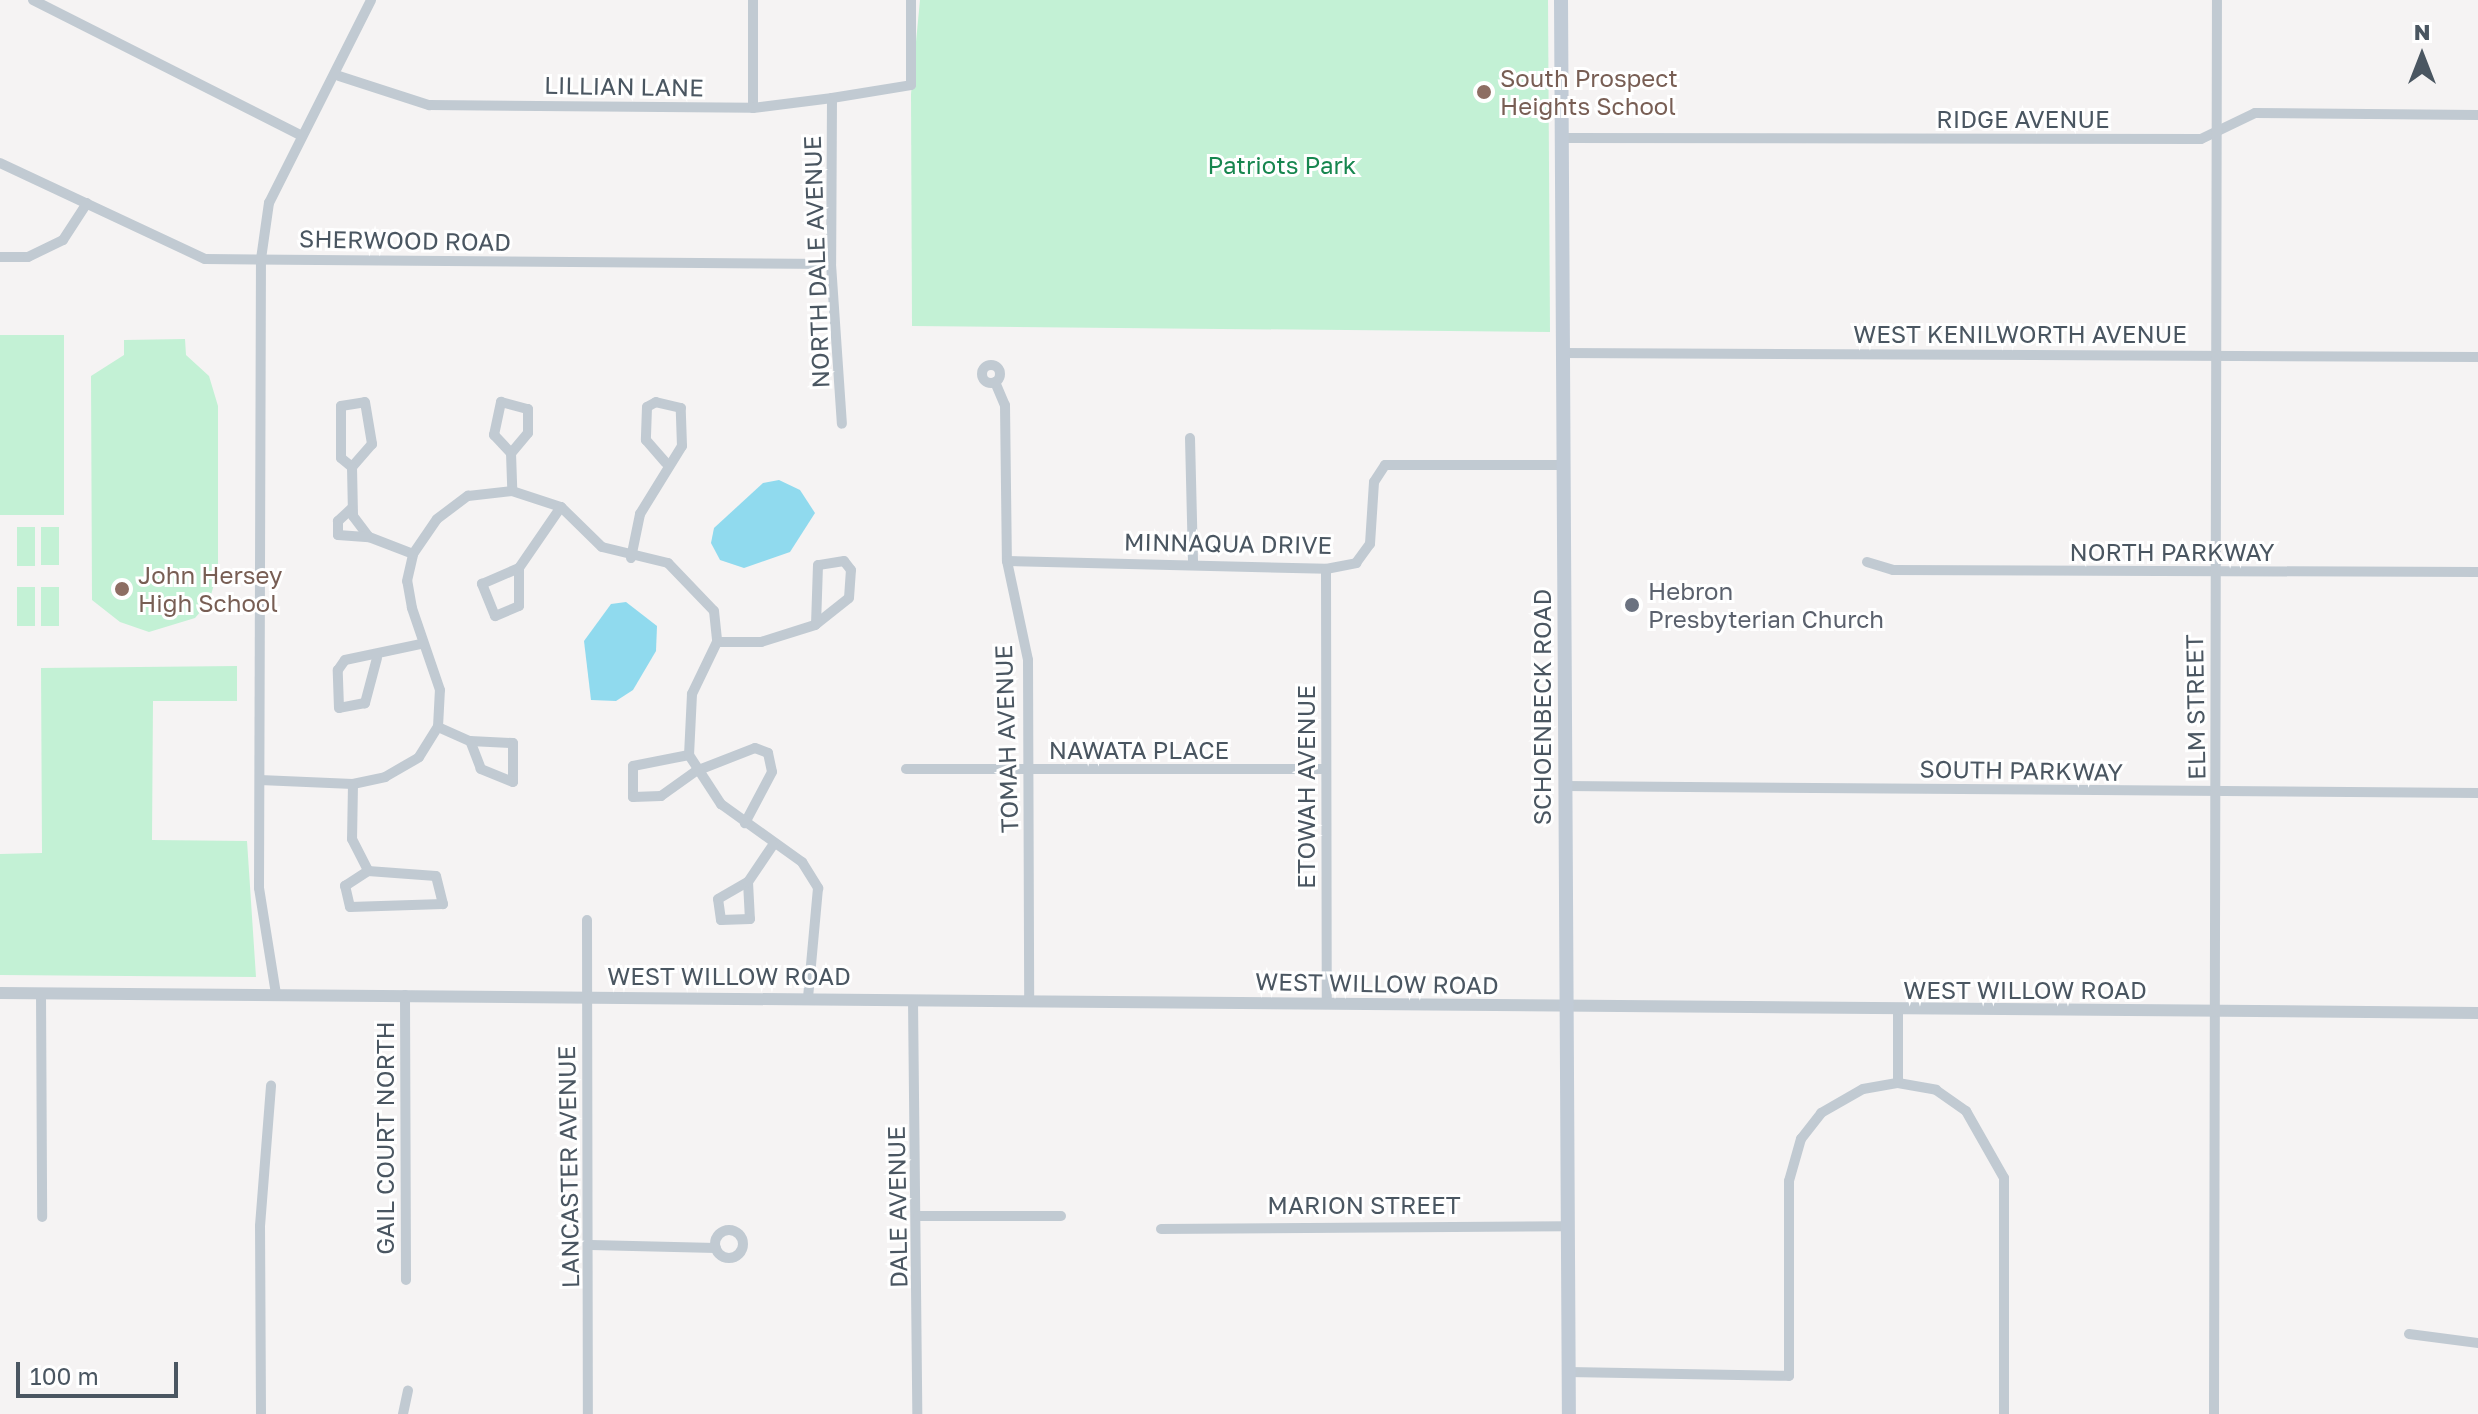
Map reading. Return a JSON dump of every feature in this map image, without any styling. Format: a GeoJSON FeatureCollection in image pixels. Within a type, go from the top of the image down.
{"type":"FeatureCollection","features":[{"type":"Feature","properties":{"kind":"main road","name":"SCHOENBECK ROAD"},"geometry":{"type":"LineString","coordinates":[[1561,0],[1569,1414]]}},
{"type":"Feature","properties":{"kind":"street"},"geometry":{"type":"LineString","coordinates":[[33,0],[302,136]]}},
{"type":"Feature","properties":{"kind":"street"},"geometry":{"type":"LineString","coordinates":[[276,994],[259,888],[261,259],[269,203],[302,136],[339,76],[371,0]]}},
{"type":"Feature","properties":{"kind":"street"},"geometry":{"type":"LineString","coordinates":[[753,0],[753,108]]}},
{"type":"Feature","properties":{"kind":"street","name":"LILLIAN LANE"},"geometry":{"type":"LineString","coordinates":[[339,76],[429,105],[753,108],[832,98],[911,85],[911,0]]}},
{"type":"Feature","properties":{"kind":"street","name":"ELM STREET"},"geometry":{"type":"LineString","coordinates":[[2214,1414],[2216,792],[2213,355],[2217,0]]}},
{"type":"Feature","properties":{"kind":"street","name":"NORTH DALE AVENUE"},"geometry":{"type":"LineString","coordinates":[[832,98],[831,264],[842,424]]}},
{"type":"Feature","properties":{"kind":"street","name":"RIDGE AVENUE"},"geometry":{"type":"LineString","coordinates":[[1562,138],[2201,139],[2216,128],[2255,113],[2478,115]]}},
{"type":"Feature","properties":{"kind":"street","name":"SHERWOOD ROAD"},"geometry":{"type":"LineString","coordinates":[[0,163],[205,259],[831,264]]}},
{"type":"Feature","properties":{"kind":"street"},"geometry":{"type":"LineString","coordinates":[[0,257],[28,257],[63,240],[87,203]]}},
{"type":"Feature","properties":{"kind":"street","name":"WEST KENILWORTH AVENUE"},"geometry":{"type":"LineString","coordinates":[[1562,353],[2478,357]]}},
{"type":"Feature","properties":{"kind":"street","name":"TOMAH AVENUE"},"geometry":{"type":"LineString","coordinates":[[995,382],[1005,405],[1007,561],[1028,660],[1029,1002]]}},
{"type":"Feature","properties":{"kind":"street"},"geometry":{"type":"LineString","coordinates":[[352,467],[341,458],[341,406],[365,402],[372,444],[352,467],[351,509],[369,537]]}},
{"type":"Feature","properties":{"kind":"street"},"geometry":{"type":"LineString","coordinates":[[511,453],[525,439],[528,409],[501,402],[494,435],[511,453],[512,491]]}},
{"type":"Feature","properties":{"kind":"street"},"geometry":{"type":"LineString","coordinates":[[631,558],[640,514],[666,463],[682,446],[683,413],[677,404],[656,402],[647,407],[646,440],[666,463]]}},
{"type":"Feature","properties":{"kind":"street"},"geometry":{"type":"LineString","coordinates":[[1190,438],[1193,561]]}},
{"type":"Feature","properties":{"kind":"street","name":"MINNAQUA DRIVE"},"geometry":{"type":"LineString","coordinates":[[1007,561],[1193,561],[1326,569],[1356,563],[1370,544],[1374,482],[1385,465],[1562,465]]}},
{"type":"Feature","properties":{"kind":"street"},"geometry":{"type":"LineString","coordinates":[[260,780],[353,784],[385,777],[419,757],[438,727],[440,690],[421,644],[407,581],[413,554],[437,519],[468,496],[512,491],[561,507],[602,547],[631,558],[668,563],[696,585],[714,611],[717,642],[692,694],[689,755],[696,771],[745,823],[802,862],[818,888],[808,998]]}},
{"type":"Feature","properties":{"kind":"street"},"geometry":{"type":"LineString","coordinates":[[519,568],[519,606],[495,616],[482,584],[519,568],[561,507]]}},
{"type":"Feature","properties":{"kind":"street"},"geometry":{"type":"LineString","coordinates":[[351,509],[338,521],[338,535],[369,537],[413,554]]}},
{"type":"Feature","properties":{"kind":"street"},"geometry":{"type":"LineString","coordinates":[[717,642],[761,642],[816,624],[849,598],[851,570],[844,561],[818,565],[816,624]]}},
{"type":"Feature","properties":{"kind":"street","name":"NORTH PARKWAY"},"geometry":{"type":"LineString","coordinates":[[1867,562],[1893,570],[2478,572]]}},
{"type":"Feature","properties":{"kind":"street","name":"ETOWAH AVENUE"},"geometry":{"type":"LineString","coordinates":[[1326,569],[1327,1004]]}},
{"type":"Feature","properties":{"kind":"street"},"geometry":{"type":"LineString","coordinates":[[377,658],[365,703],[339,708],[341,664],[377,658],[421,644]]}},
{"type":"Feature","properties":{"kind":"street"},"geometry":{"type":"LineString","coordinates":[[438,727],[470,741],[513,743],[513,782],[481,769],[470,741]]}},
{"type":"Feature","properties":{"kind":"street"},"geometry":{"type":"LineString","coordinates":[[689,755],[633,766],[630,791],[651,799],[696,771],[745,749],[768,753],[772,772],[745,823]]}},
{"type":"Feature","properties":{"kind":"street","name":"NAWATA PLACE"},"geometry":{"type":"LineString","coordinates":[[906,769],[1325,769]]}},
{"type":"Feature","properties":{"kind":"street"},"geometry":{"type":"LineString","coordinates":[[353,784],[352,839],[368,871]]}},
{"type":"Feature","properties":{"kind":"street","name":"SOUTH PARKWAY"},"geometry":{"type":"LineString","coordinates":[[1564,786],[2478,793]]}},
{"type":"Feature","properties":{"kind":"street"},"geometry":{"type":"LineString","coordinates":[[748,882],[773,845]]}},
{"type":"Feature","properties":{"kind":"street"},"geometry":{"type":"LineString","coordinates":[[368,871],[436,876],[443,904],[350,907],[345,886],[368,871]]}},
{"type":"Feature","properties":{"kind":"street","name":"LANCASTER AVENUE"},"geometry":{"type":"LineString","coordinates":[[587,920],[591,1245],[588,1414]]}},
{"type":"Feature","properties":{"kind":"street","name":"WEST WILLOW ROAD"},"geometry":{"type":"LineString","coordinates":[[0,993],[808,998],[1898,1013],[2478,1013]]}},
{"type":"Feature","properties":{"kind":"street"},"geometry":{"type":"LineString","coordinates":[[41,993],[42,1217]]}},
{"type":"Feature","properties":{"kind":"street","name":"GAIL COURT NORTH"},"geometry":{"type":"LineString","coordinates":[[405,995],[406,1280]]}},
{"type":"Feature","properties":{"kind":"street","name":"DALE AVENUE"},"geometry":{"type":"LineString","coordinates":[[913,1000],[918,1216],[917,1414]]}},
{"type":"Feature","properties":{"kind":"street"},"geometry":{"type":"LineString","coordinates":[[1898,1013],[1898,1083]]}},
{"type":"Feature","properties":{"kind":"street"},"geometry":{"type":"LineString","coordinates":[[1568,1372],[1789,1376],[1789,1181],[1801,1139],[1842,1101],[1898,1083],[1936,1090],[1966,1111],[2004,1178],[2004,1414]]}},
{"type":"Feature","properties":{"kind":"street"},"geometry":{"type":"LineString","coordinates":[[261,1414],[260,1226],[271,1085]]}},
{"type":"Feature","properties":{"kind":"street"},"geometry":{"type":"LineString","coordinates":[[918,1216],[1061,1216]]}},
{"type":"Feature","properties":{"kind":"street","name":"MARION STREET"},"geometry":{"type":"LineString","coordinates":[[1161,1229],[1568,1226]]}},
{"type":"Feature","properties":{"kind":"street"},"geometry":{"type":"LineString","coordinates":[[591,1245],[716,1248]]}},
{"type":"Feature","properties":{"kind":"street"},"geometry":{"type":"LineString","coordinates":[[2409,1334],[2478,1343]]}},
{"type":"Feature","properties":{"kind":"street"},"geometry":{"type":"LineString","coordinates":[[403,1414],[408,1391]]}},
{"type":"Feature","properties":{"kind":"green space","name":"Patriots Park"},"geometry":{"type":"Polygon","coordinates":[[[920,0],[1548,0],[1550,332],[912,326],[911,94],[920,0]]]}},
{"type":"Feature","properties":{"kind":"green space"},"geometry":{"type":"Polygon","coordinates":[[[0,335],[64,335],[64,515],[0,515],[0,335]]]}},
{"type":"Feature","properties":{"kind":"green space"},"geometry":{"type":"Polygon","coordinates":[[[185,339],[186,355],[209,376],[218,406],[218,570],[209,602],[195,618],[149,632],[120,622],[92,600],[91,376],[124,355],[124,340],[185,339]]]}},
{"type":"Feature","properties":{"kind":"green space"},"geometry":{"type":"Polygon","coordinates":[[[17,527],[35,527],[35,566],[17,566],[17,527]]]}},
{"type":"Feature","properties":{"kind":"green space"},"geometry":{"type":"Polygon","coordinates":[[[41,527],[59,527],[59,565],[41,565],[41,527]]]}},
{"type":"Feature","properties":{"kind":"green space"},"geometry":{"type":"Polygon","coordinates":[[[17,587],[35,587],[35,626],[17,626],[17,587]]]}},
{"type":"Feature","properties":{"kind":"green space"},"geometry":{"type":"Polygon","coordinates":[[[41,587],[59,587],[59,626],[41,626],[41,587]]]}},
{"type":"Feature","properties":{"kind":"green space"},"geometry":{"type":"Polygon","coordinates":[[[237,666],[237,701],[153,701],[152,840],[247,841],[256,977],[0,975],[0,854],[42,853],[41,668],[237,666]]]}},
{"type":"Feature","properties":{"kind":"water"},"geometry":{"type":"Polygon","coordinates":[[[779,480],[800,490],[815,513],[790,552],[744,568],[720,560],[711,543],[714,528],[763,483],[779,480]]]}},
{"type":"Feature","properties":{"kind":"water"},"geometry":{"type":"Polygon","coordinates":[[[626,602],[657,626],[656,651],[633,690],[616,701],[591,700],[584,641],[611,604],[626,602]]]}},
{"type":"Feature","properties":{"kind":"place","name":"South Prospect Heights School"},"geometry":{"type":"Point","coordinates":[1484,92]}},
{"type":"Feature","properties":{"kind":"place","name":"John Hersey High School"},"geometry":{"type":"Point","coordinates":[122,589]}},
{"type":"Feature","properties":{"kind":"place","name":"Hebron Presbyterian Church"},"geometry":{"type":"Point","coordinates":[1632,605]}}]}
